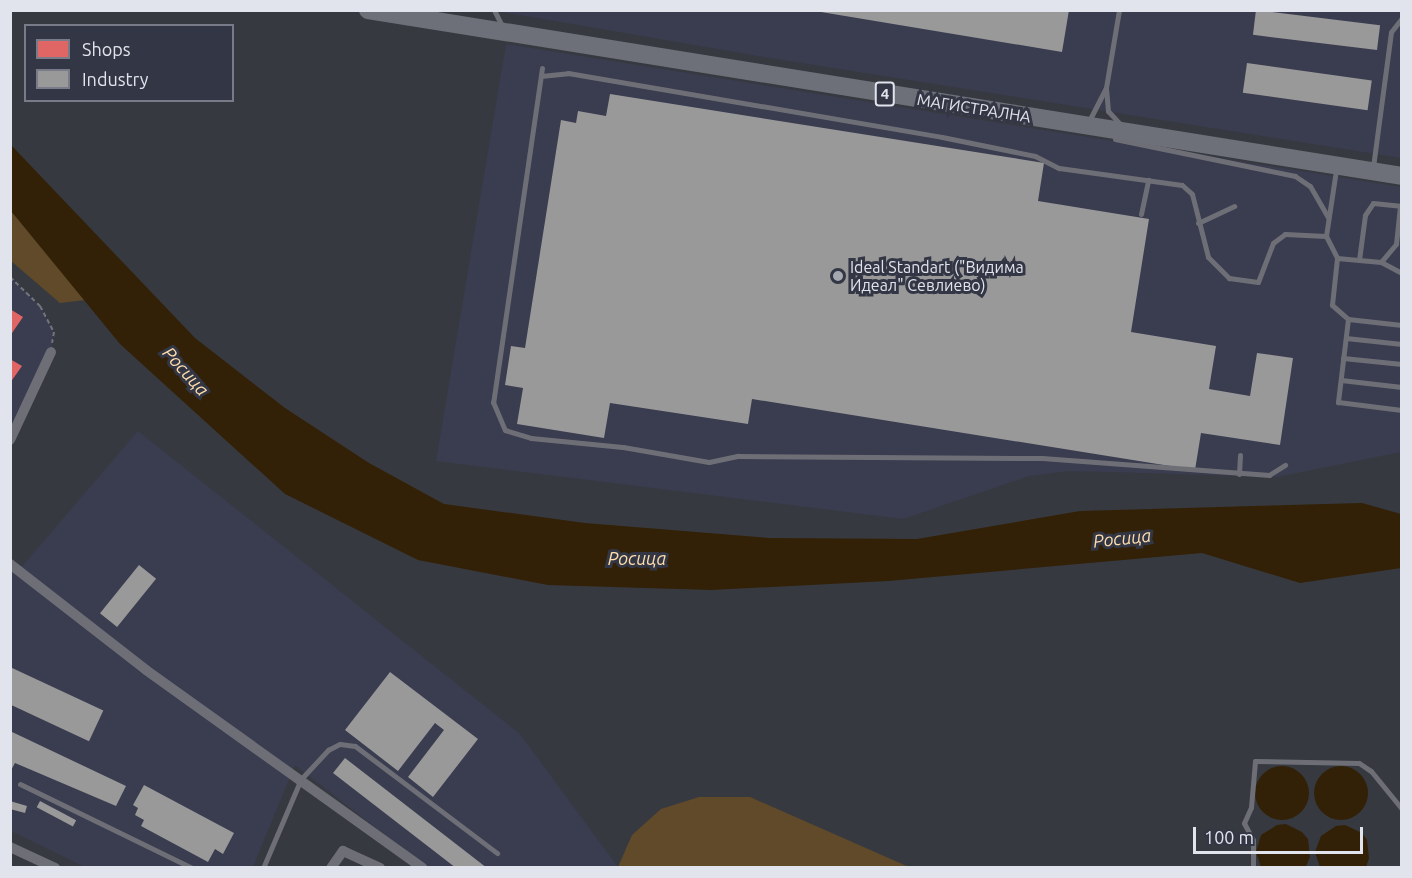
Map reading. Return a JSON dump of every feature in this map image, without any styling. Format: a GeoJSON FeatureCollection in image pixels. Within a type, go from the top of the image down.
{"type":"FeatureCollection","features":[{"type":"Feature","properties":{"kind":"main road","name":"МАГИСТРАЛНА"},"geometry":{"type":"LineString","coordinates":[[368,10],[1401,176]]}},
{"type":"Feature","properties":{"kind":"street"},"geometry":{"type":"LineString","coordinates":[[10,440],[51,351]]}},
{"type":"Feature","properties":{"kind":"street"},"geometry":{"type":"LineString","coordinates":[[10,564],[146,670],[423,867]]}},
{"type":"Feature","properties":{"kind":"street"},"geometry":{"type":"LineString","coordinates":[[10,847],[55,867]]}},
{"type":"Feature","properties":{"kind":"street"},"geometry":{"type":"LineString","coordinates":[[331,867],[343,851],[380,867]]}},
{"type":"Feature","properties":{"kind":"lane"},"geometry":{"type":"LineString","coordinates":[[494,10],[505,33]]}},
{"type":"Feature","properties":{"kind":"lane"},"geometry":{"type":"LineString","coordinates":[[1119,10],[1106,88],[1108,111],[1127,132]]}},
{"type":"Feature","properties":{"kind":"lane"},"geometry":{"type":"LineString","coordinates":[[1372,171],[1391,32],[1401,18]]}},
{"type":"Feature","properties":{"kind":"lane"},"geometry":{"type":"LineString","coordinates":[[542,68],[493,402],[505,430],[531,438],[623,447],[709,462],[738,456],[1042,458],[1269,475],[1285,465]]}},
{"type":"Feature","properties":{"kind":"lane"},"geometry":{"type":"LineString","coordinates":[[541,76],[568,73],[942,137],[1035,156],[1059,168],[1182,185],[1192,194],[1208,257],[1229,278],[1258,282],[1273,243],[1285,234],[1326,236]]}},
{"type":"Feature","properties":{"kind":"lane"},"geometry":{"type":"LineString","coordinates":[[1106,88],[1086,126],[1098,135],[1296,176],[1310,186],[1328,217]]}},
{"type":"Feature","properties":{"kind":"lane"},"geometry":{"type":"LineString","coordinates":[[1337,165],[1326,236],[1337,258],[1332,305],[1348,319],[1401,325]]}},
{"type":"Feature","properties":{"kind":"lane"},"geometry":{"type":"LineString","coordinates":[[1142,214],[1148,180]]}},
{"type":"Feature","properties":{"kind":"lane"},"geometry":{"type":"LineString","coordinates":[[1359,260],[1365,215],[1373,203],[1401,206],[1399,244],[1381,262]]}},
{"type":"Feature","properties":{"kind":"lane"},"geometry":{"type":"LineString","coordinates":[[1198,223],[1234,206]]}},
{"type":"Feature","properties":{"kind":"lane"},"geometry":{"type":"LineString","coordinates":[[1337,258],[1381,262],[1401,273]]}},
{"type":"Feature","properties":{"kind":"lane"},"geometry":{"type":"LineString","coordinates":[[1348,319],[1338,402],[1401,410]]}},
{"type":"Feature","properties":{"kind":"lane"},"geometry":{"type":"LineString","coordinates":[[1346,338],[1401,344]]}},
{"type":"Feature","properties":{"kind":"lane"},"geometry":{"type":"LineString","coordinates":[[1344,358],[1401,364]]}},
{"type":"Feature","properties":{"kind":"lane"},"geometry":{"type":"LineString","coordinates":[[1341,380],[1401,387]]}},
{"type":"Feature","properties":{"kind":"lane"},"geometry":{"type":"LineString","coordinates":[[1239,474],[1240,455]]}},
{"type":"Feature","properties":{"kind":"lane"},"geometry":{"type":"LineString","coordinates":[[262,867],[301,779],[328,750],[340,744],[355,746],[497,853]]}},
{"type":"Feature","properties":{"kind":"lane"},"geometry":{"type":"LineString","coordinates":[[1253,867],[1253,840],[1244,823],[1251,807],[1255,761],[1359,763],[1371,771],[1401,809]]}},
{"type":"Feature","properties":{"kind":"lane"},"geometry":{"type":"LineString","coordinates":[[20,783],[192,867]]}},
{"type":"Feature","properties":{"kind":"path"},"geometry":{"type":"LineString","coordinates":[[10,277],[40,306],[54,332],[51,351]]}},
{"type":"Feature","properties":{"kind":"shaded area"},"geometry":{"type":"Polygon","coordinates":[[[496,11],[1401,11],[1401,158],[770,58],[496,11]]]}},
{"type":"Feature","properties":{"kind":"shaded area"},"geometry":{"type":"Polygon","coordinates":[[[506,44],[1401,187],[1401,452],[1277,477],[1070,471],[1029,476],[903,519],[436,461],[506,44]]]}},
{"type":"Feature","properties":{"kind":"shaded area"},"geometry":{"type":"Polygon","coordinates":[[[10,211],[25,224],[85,300],[60,303],[11,261],[10,211]]]}},
{"type":"Feature","properties":{"kind":"shaded area"},"geometry":{"type":"Polygon","coordinates":[[[11,277],[40,306],[54,332],[51,352],[11,440],[11,277]]]}},
{"type":"Feature","properties":{"kind":"shaded area"},"geometry":{"type":"Polygon","coordinates":[[[138,431],[520,734],[618,867],[426,867],[295,765],[253,867],[85,867],[11,831],[10,564],[19,570],[138,431]]]}},
{"type":"Feature","properties":{"kind":"shaded area"},"geometry":{"type":"Polygon","coordinates":[[[699,797],[750,797],[909,867],[618,867],[632,835],[661,809],[699,797]]]}},
{"type":"Feature","properties":{"kind":"water","name":"Росица"},"geometry":{"type":"Polygon","coordinates":[[[11,145],[195,338],[285,408],[369,463],[444,504],[585,523],[769,538],[917,539],[1080,511],[1362,503],[1401,514],[1401,568],[1300,583],[1202,553],[888,581],[711,590],[548,585],[418,560],[285,494],[120,344],[11,211],[11,145]]]}},
{"type":"Feature","properties":{"kind":"water"},"geometry":{"type":"Polygon","coordinates":[[[1277,766],[1287,766],[1297,770],[1305,778],[1309,793],[1305,808],[1297,816],[1287,820],[1277,820],[1267,816],[1259,808],[1255,798],[1255,788],[1259,778],[1267,770],[1277,766]]]}},
{"type":"Feature","properties":{"kind":"water"},"geometry":{"type":"Polygon","coordinates":[[[1336,766],[1346,766],[1356,770],[1364,778],[1368,793],[1364,808],[1356,816],[1346,820],[1336,820],[1326,816],[1318,808],[1314,798],[1314,788],[1318,778],[1326,770],[1336,766]]]}},
{"type":"Feature","properties":{"kind":"water"},"geometry":{"type":"Polygon","coordinates":[[[1286,824],[1302,832],[1308,839],[1310,857],[1306,866],[1261,867],[1256,852],[1261,835],[1277,825],[1286,824]]]}},
{"type":"Feature","properties":{"kind":"water"},"geometry":{"type":"Polygon","coordinates":[[[1345,825],[1362,833],[1367,840],[1369,858],[1366,867],[1320,867],[1315,852],[1321,836],[1336,826],[1345,825]]]}},
{"type":"Feature","properties":{"kind":"building: Shops"},"geometry":{"type":"Polygon","coordinates":[[[10,309],[23,317],[12,333],[10,332],[10,309]]]}},
{"type":"Feature","properties":{"kind":"building: Shops"},"geometry":{"type":"Polygon","coordinates":[[[10,359],[22,366],[10,383],[10,359]]]}},
{"type":"Feature","properties":{"kind":"building: Industry"},"geometry":{"type":"Polygon","coordinates":[[[809,10],[1069,10],[1062,52],[809,10]]]}},
{"type":"Feature","properties":{"kind":"building: Industry"},"geometry":{"type":"Polygon","coordinates":[[[1256,10],[1380,25],[1377,50],[1253,35],[1256,10]]]}},
{"type":"Feature","properties":{"kind":"building: Industry"},"geometry":{"type":"Polygon","coordinates":[[[1247,63],[1372,81],[1368,110],[1243,93],[1247,63]]]}},
{"type":"Feature","properties":{"kind":"building: Industry","name":"Ideal Standart (\"Видима Идеал\" Севлиево)"},"geometry":{"type":"Polygon","coordinates":[[[610,94],[1044,163],[1038,201],[1149,219],[1131,332],[1216,346],[1209,389],[1250,396],[1257,353],[1293,358],[1280,445],[1201,433],[1195,470],[752,399],[748,424],[610,403],[604,438],[517,424],[523,388],[505,385],[511,346],[525,348],[561,120],[576,123],[578,111],[606,116],[610,94]]]}},
{"type":"Feature","properties":{"kind":"building: Industry"},"geometry":{"type":"Polygon","coordinates":[[[139,565],[156,579],[117,627],[100,613],[139,565]]]}},
{"type":"Feature","properties":{"kind":"building: Industry"},"geometry":{"type":"Polygon","coordinates":[[[10,667],[103,711],[89,741],[10,705],[10,667]]]}},
{"type":"Feature","properties":{"kind":"building: Industry"},"geometry":{"type":"Polygon","coordinates":[[[390,672],[478,739],[433,797],[408,777],[444,730],[435,723],[398,771],[345,730],[390,672]]]}},
{"type":"Feature","properties":{"kind":"building: Industry"},"geometry":{"type":"Polygon","coordinates":[[[10,731],[126,786],[116,806],[15,763],[10,772],[10,731]]]}},
{"type":"Feature","properties":{"kind":"building: Industry"},"geometry":{"type":"Polygon","coordinates":[[[345,758],[487,868],[456,868],[333,773],[345,758]]]}},
{"type":"Feature","properties":{"kind":"building: Industry"},"geometry":{"type":"Polygon","coordinates":[[[144,785],[234,833],[223,854],[215,849],[208,862],[141,826],[144,820],[135,815],[138,808],[133,805],[144,785]]]}},
{"type":"Feature","properties":{"kind":"building: Industry"},"geometry":{"type":"Polygon","coordinates":[[[10,801],[27,806],[25,813],[10,809],[10,801]]]}},
{"type":"Feature","properties":{"kind":"building: Industry"},"geometry":{"type":"Polygon","coordinates":[[[40,801],[76,820],[73,826],[37,807],[40,801]]]}},
{"type":"Feature","properties":{"kind":"place","name":"Ideal Standart (\"Видима Идеал\" Севлиево)"},"geometry":{"type":"Point","coordinates":[838,276]}}]}
